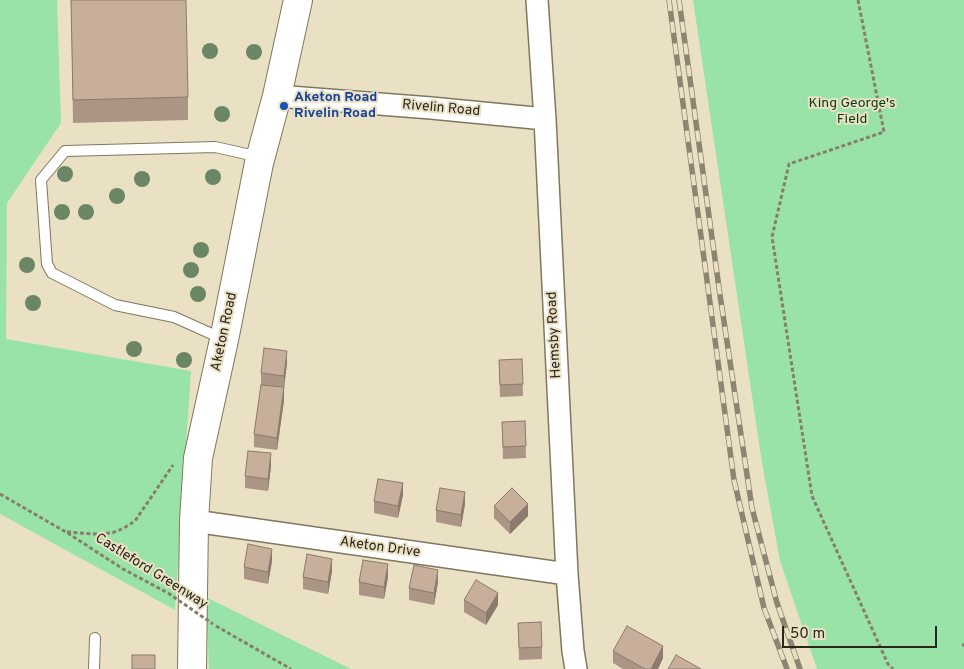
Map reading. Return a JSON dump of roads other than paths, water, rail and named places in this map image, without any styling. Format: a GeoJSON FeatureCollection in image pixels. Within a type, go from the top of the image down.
{"type":"FeatureCollection","features":[{"type":"Feature","properties":{"kind":"main road","name":"Aketon Road"},"geometry":{"type":"LineString","coordinates":[[192,669],[194,521],[198,458],[261,157],[277,96],[298,0]]}},
{"type":"Feature","properties":{"kind":"street","name":"Hemsby Road"},"geometry":{"type":"LineString","coordinates":[[537,0],[545,119],[567,574],[576,669]]}},
{"type":"Feature","properties":{"kind":"street","name":"Rivelin Road"},"geometry":{"type":"LineString","coordinates":[[277,96],[545,119]]}},
{"type":"Feature","properties":{"kind":"street","name":"Aketon Drive"},"geometry":{"type":"LineString","coordinates":[[194,521],[567,574]]}},
{"type":"Feature","properties":{"kind":"lane"},"geometry":{"type":"LineString","coordinates":[[224,340],[174,317],[115,305],[52,273],[47,264],[41,180],[65,151],[215,147],[261,157]]}},
{"type":"Feature","properties":{"kind":"lane"},"geometry":{"type":"LineString","coordinates":[[94,669],[95,638]]}},
{"type":"Feature","properties":{"kind":"railway"},"geometry":{"type":"LineString","coordinates":[[669,0],[734,480],[764,608],[787,669]]}},
{"type":"Feature","properties":{"kind":"railway"},"geometry":{"type":"LineString","coordinates":[[679,0],[752,508],[777,603],[800,669]]}},
{"type":"Feature","properties":{"kind":"place","name":"Aketon Road Rivelin Road"},"geometry":{"type":"Point","coordinates":[284,106]}},
{"type":"Feature","properties":{"kind":"park label","name":"King George's Field"},"geometry":{"type":"Point","coordinates":[852,112]}}]}
